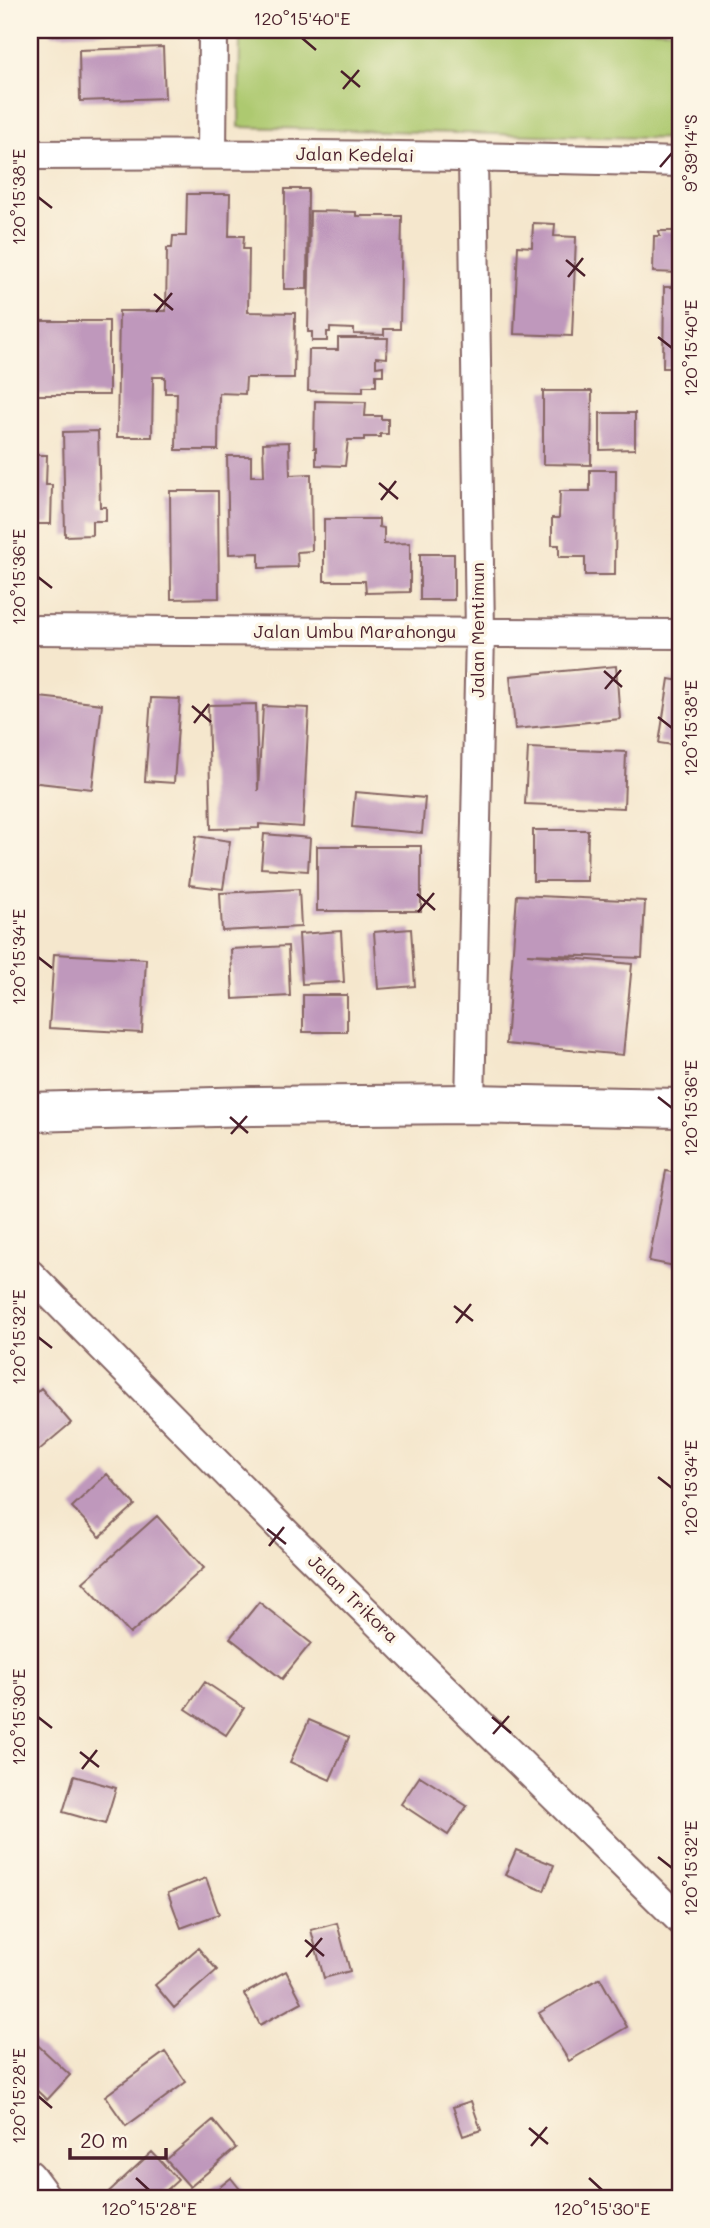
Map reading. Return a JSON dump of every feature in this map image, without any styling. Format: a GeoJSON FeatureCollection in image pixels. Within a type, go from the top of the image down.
{"type":"FeatureCollection","features":[{"type":"Feature","properties":{"kind":"street"},"geometry":{"type":"LineString","coordinates":[[212,154],[213,30]]}},
{"type":"Feature","properties":{"kind":"street","name":"Jalan Kedelai"},"geometry":{"type":"LineString","coordinates":[[30,155],[473,156],[680,162]]}},
{"type":"Feature","properties":{"kind":"street","name":"Jalan Mentimun"},"geometry":{"type":"LineString","coordinates":[[470,1104],[480,633],[473,156]]}},
{"type":"Feature","properties":{"kind":"street","name":"Jalan Umbu Marahongu"},"geometry":{"type":"LineString","coordinates":[[30,630],[680,634]]}},
{"type":"Feature","properties":{"kind":"street"},"geometry":{"type":"LineString","coordinates":[[30,1112],[470,1104],[680,1108]]}},
{"type":"Feature","properties":{"kind":"street","name":"Jalan Trikora"},"geometry":{"type":"LineString","coordinates":[[30,1274],[285,1532],[680,1920]]}},
{"type":"Feature","properties":{"kind":"street"},"geometry":{"type":"LineString","coordinates":[[30,2175],[47,2198]]}},
{"type":"Feature","properties":{"kind":"green space"},"geometry":{"type":"Polygon","coordinates":[[[240,30],[680,30],[679,139],[239,127],[240,30]]]}},
{"type":"Feature","properties":{"kind":"building"},"geometry":{"type":"Polygon","coordinates":[[[50,30],[110,30],[110,32],[51,35],[50,30]]]}},
{"type":"Feature","properties":{"kind":"building"},"geometry":{"type":"Polygon","coordinates":[[[163,47],[165,98],[80,101],[79,50],[163,47]]]}},
{"type":"Feature","properties":{"kind":"building"},"geometry":{"type":"Polygon","coordinates":[[[285,189],[308,189],[307,289],[284,289],[285,189]]]}},
{"type":"Feature","properties":{"kind":"building"},"geometry":{"type":"Polygon","coordinates":[[[187,194],[230,194],[229,236],[244,236],[243,249],[249,249],[248,312],[295,313],[294,378],[246,378],[245,394],[219,393],[218,450],[176,450],[177,393],[165,393],[165,377],[153,377],[152,437],[117,437],[119,311],[166,311],[167,248],[172,248],[173,236],[186,236],[187,194]]]}},
{"type":"Feature","properties":{"kind":"building"},"geometry":{"type":"Polygon","coordinates":[[[310,211],[356,212],[356,216],[402,216],[400,329],[384,329],[384,335],[354,334],[354,329],[330,328],[327,341],[312,341],[312,332],[308,332],[310,211]]]}},
{"type":"Feature","properties":{"kind":"building"},"geometry":{"type":"Polygon","coordinates":[[[533,223],[555,224],[554,236],[576,237],[572,336],[514,334],[518,246],[532,247],[533,223]]]}},
{"type":"Feature","properties":{"kind":"building"},"geometry":{"type":"Polygon","coordinates":[[[659,231],[680,231],[680,273],[653,272],[654,236],[660,236],[659,231]]]}},
{"type":"Feature","properties":{"kind":"building"},"geometry":{"type":"Polygon","coordinates":[[[664,287],[680,287],[680,368],[663,368],[664,287]]]}},
{"type":"Feature","properties":{"kind":"building"},"geometry":{"type":"Polygon","coordinates":[[[30,321],[109,321],[109,395],[30,395],[30,321]]]}},
{"type":"Feature","properties":{"kind":"building"},"geometry":{"type":"Polygon","coordinates":[[[338,338],[388,338],[387,358],[376,357],[376,367],[383,366],[383,375],[376,375],[376,386],[363,386],[363,392],[308,391],[309,350],[338,350],[338,338]]]}},
{"type":"Feature","properties":{"kind":"building"},"geometry":{"type":"Polygon","coordinates":[[[543,391],[592,391],[591,465],[543,464],[543,391]]]}},
{"type":"Feature","properties":{"kind":"building"},"geometry":{"type":"Polygon","coordinates":[[[315,401],[366,402],[365,416],[388,419],[388,434],[364,437],[364,440],[348,440],[345,466],[316,465],[315,401]]]}},
{"type":"Feature","properties":{"kind":"building"},"geometry":{"type":"Polygon","coordinates":[[[600,413],[635,413],[635,449],[600,450],[600,413]]]}},
{"type":"Feature","properties":{"kind":"building"},"geometry":{"type":"Polygon","coordinates":[[[98,431],[100,507],[106,507],[106,521],[92,521],[92,535],[65,536],[63,432],[98,431]]]}},
{"type":"Feature","properties":{"kind":"building"},"geometry":{"type":"Polygon","coordinates":[[[289,442],[290,475],[311,474],[312,551],[297,552],[298,567],[259,568],[259,553],[229,554],[227,456],[251,456],[251,476],[264,476],[263,443],[289,442]]]}},
{"type":"Feature","properties":{"kind":"building"},"geometry":{"type":"Polygon","coordinates":[[[30,455],[47,455],[46,485],[52,485],[51,524],[30,524],[30,455]]]}},
{"type":"Feature","properties":{"kind":"building"},"geometry":{"type":"Polygon","coordinates":[[[590,470],[616,470],[615,575],[585,575],[585,557],[559,557],[559,545],[552,545],[552,518],[559,518],[560,491],[590,491],[590,470]]]}},
{"type":"Feature","properties":{"kind":"building"},"geometry":{"type":"Polygon","coordinates":[[[170,491],[218,491],[219,598],[171,599],[170,491]]]}},
{"type":"Feature","properties":{"kind":"building"},"geometry":{"type":"Polygon","coordinates":[[[324,519],[379,519],[379,527],[384,528],[384,544],[410,543],[410,592],[366,593],[365,581],[324,581],[324,519]]]}},
{"type":"Feature","properties":{"kind":"building"},"geometry":{"type":"Polygon","coordinates":[[[420,554],[454,554],[454,600],[420,600],[420,554]]]}},
{"type":"Feature","properties":{"kind":"building"},"geometry":{"type":"Polygon","coordinates":[[[616,666],[620,719],[515,729],[510,676],[616,666]]]}},
{"type":"Feature","properties":{"kind":"building"},"geometry":{"type":"Polygon","coordinates":[[[669,679],[680,681],[680,746],[659,743],[669,679]]]}},
{"type":"Feature","properties":{"kind":"building"},"geometry":{"type":"Polygon","coordinates":[[[39,697],[102,704],[92,789],[30,782],[39,697]]]}},
{"type":"Feature","properties":{"kind":"building"},"geometry":{"type":"Polygon","coordinates":[[[151,698],[180,699],[174,783],[145,781],[151,698]]]}},
{"type":"Feature","properties":{"kind":"building"},"geometry":{"type":"Polygon","coordinates":[[[256,704],[258,791],[263,706],[309,708],[303,827],[259,824],[259,828],[211,829],[208,705],[256,704]]]}},
{"type":"Feature","properties":{"kind":"building"},"geometry":{"type":"Polygon","coordinates":[[[528,748],[626,752],[624,808],[525,804],[528,748]]]}},
{"type":"Feature","properties":{"kind":"building"},"geometry":{"type":"Polygon","coordinates":[[[355,792],[425,798],[422,833],[352,827],[355,792]]]}},
{"type":"Feature","properties":{"kind":"building"},"geometry":{"type":"Polygon","coordinates":[[[533,830],[588,830],[587,881],[533,881],[533,830]]]}},
{"type":"Feature","properties":{"kind":"building"},"geometry":{"type":"Polygon","coordinates":[[[264,834],[310,838],[308,871],[261,868],[264,834]]]}},
{"type":"Feature","properties":{"kind":"building"},"geometry":{"type":"Polygon","coordinates":[[[196,836],[230,841],[223,889],[189,885],[196,836]]]}},
{"type":"Feature","properties":{"kind":"building"},"geometry":{"type":"Polygon","coordinates":[[[317,846],[421,846],[421,911],[317,911],[317,846]]]}},
{"type":"Feature","properties":{"kind":"building"},"geometry":{"type":"Polygon","coordinates":[[[299,889],[301,927],[222,931],[220,893],[299,889]]]}},
{"type":"Feature","properties":{"kind":"building"},"geometry":{"type":"Polygon","coordinates":[[[517,895],[645,901],[642,958],[527,954],[632,964],[623,1055],[506,1044],[517,895]]]}},
{"type":"Feature","properties":{"kind":"building"},"geometry":{"type":"Polygon","coordinates":[[[411,929],[415,986],[378,989],[374,932],[411,929]]]}},
{"type":"Feature","properties":{"kind":"building"},"geometry":{"type":"Polygon","coordinates":[[[341,931],[344,982],[302,984],[299,934],[341,931]]]}},
{"type":"Feature","properties":{"kind":"building"},"geometry":{"type":"Polygon","coordinates":[[[288,946],[290,996],[233,999],[231,949],[288,946]]]}},
{"type":"Feature","properties":{"kind":"building"},"geometry":{"type":"Polygon","coordinates":[[[54,954],[146,959],[142,1033],[49,1028],[54,954]]]}},
{"type":"Feature","properties":{"kind":"building"},"geometry":{"type":"Polygon","coordinates":[[[303,995],[347,995],[347,1032],[303,1032],[303,995]]]}},
{"type":"Feature","properties":{"kind":"building"},"geometry":{"type":"Polygon","coordinates":[[[666,1171],[680,1174],[680,1267],[649,1261],[666,1171]]]}},
{"type":"Feature","properties":{"kind":"building"},"geometry":{"type":"Polygon","coordinates":[[[41,1388],[71,1423],[32,1456],[30,1398],[41,1388]]]}},
{"type":"Feature","properties":{"kind":"building"},"geometry":{"type":"Polygon","coordinates":[[[107,1474],[135,1505],[100,1537],[72,1507],[107,1474]]]}},
{"type":"Feature","properties":{"kind":"building"},"geometry":{"type":"Polygon","coordinates":[[[157,1516],[204,1568],[130,1634],[83,1582],[157,1516]]]}},
{"type":"Feature","properties":{"kind":"building"},"geometry":{"type":"Polygon","coordinates":[[[259,1602],[311,1643],[282,1679],[230,1638],[259,1602]]]}},
{"type":"Feature","properties":{"kind":"building"},"geometry":{"type":"Polygon","coordinates":[[[205,1682],[244,1708],[226,1735],[186,1709],[205,1682]]]}},
{"type":"Feature","properties":{"kind":"building"},"geometry":{"type":"Polygon","coordinates":[[[309,1720],[349,1737],[330,1780],[290,1762],[309,1720]]]}},
{"type":"Feature","properties":{"kind":"building"},"geometry":{"type":"Polygon","coordinates":[[[74,1776],[116,1788],[105,1824],[63,1812],[74,1776]]]}},
{"type":"Feature","properties":{"kind":"building"},"geometry":{"type":"Polygon","coordinates":[[[420,1776],[467,1806],[448,1835],[401,1804],[420,1776]]]}},
{"type":"Feature","properties":{"kind":"building"},"geometry":{"type":"Polygon","coordinates":[[[516,1850],[554,1865],[544,1891],[505,1875],[516,1850]]]}},
{"type":"Feature","properties":{"kind":"building"},"geometry":{"type":"Polygon","coordinates":[[[206,1878],[219,1914],[181,1928],[168,1893],[206,1878]]]}},
{"type":"Feature","properties":{"kind":"building"},"geometry":{"type":"Polygon","coordinates":[[[337,1923],[350,1971],[324,1978],[311,1930],[337,1923]]]}},
{"type":"Feature","properties":{"kind":"building"},"geometry":{"type":"Polygon","coordinates":[[[198,1948],[217,1970],[174,2008],[155,1985],[198,1948]]]}},
{"type":"Feature","properties":{"kind":"building"},"geometry":{"type":"Polygon","coordinates":[[[286,1971],[302,2002],[260,2025],[244,1994],[286,1971]]]}},
{"type":"Feature","properties":{"kind":"building"},"geometry":{"type":"Polygon","coordinates":[[[600,1978],[627,2027],[569,2061],[539,2013],[600,1978]]]}},
{"type":"Feature","properties":{"kind":"building"},"geometry":{"type":"Polygon","coordinates":[[[30,2038],[70,2075],[47,2100],[30,2084],[30,2038]]]}},
{"type":"Feature","properties":{"kind":"building"},"geometry":{"type":"Polygon","coordinates":[[[165,2052],[186,2082],[126,2126],[105,2096],[165,2052]]]}},
{"type":"Feature","properties":{"kind":"building"},"geometry":{"type":"Polygon","coordinates":[[[471,2101],[481,2130],[463,2136],[453,2107],[471,2101]]]}},
{"type":"Feature","properties":{"kind":"building"},"geometry":{"type":"Polygon","coordinates":[[[213,2120],[236,2148],[190,2187],[166,2160],[213,2120]]]}},
{"type":"Feature","properties":{"kind":"building"},"geometry":{"type":"Polygon","coordinates":[[[152,2152],[178,2180],[158,2198],[102,2198],[152,2152]]]}},
{"type":"Feature","properties":{"kind":"building"},"geometry":{"type":"Polygon","coordinates":[[[231,2178],[247,2198],[206,2198],[231,2178]]]}}]}
